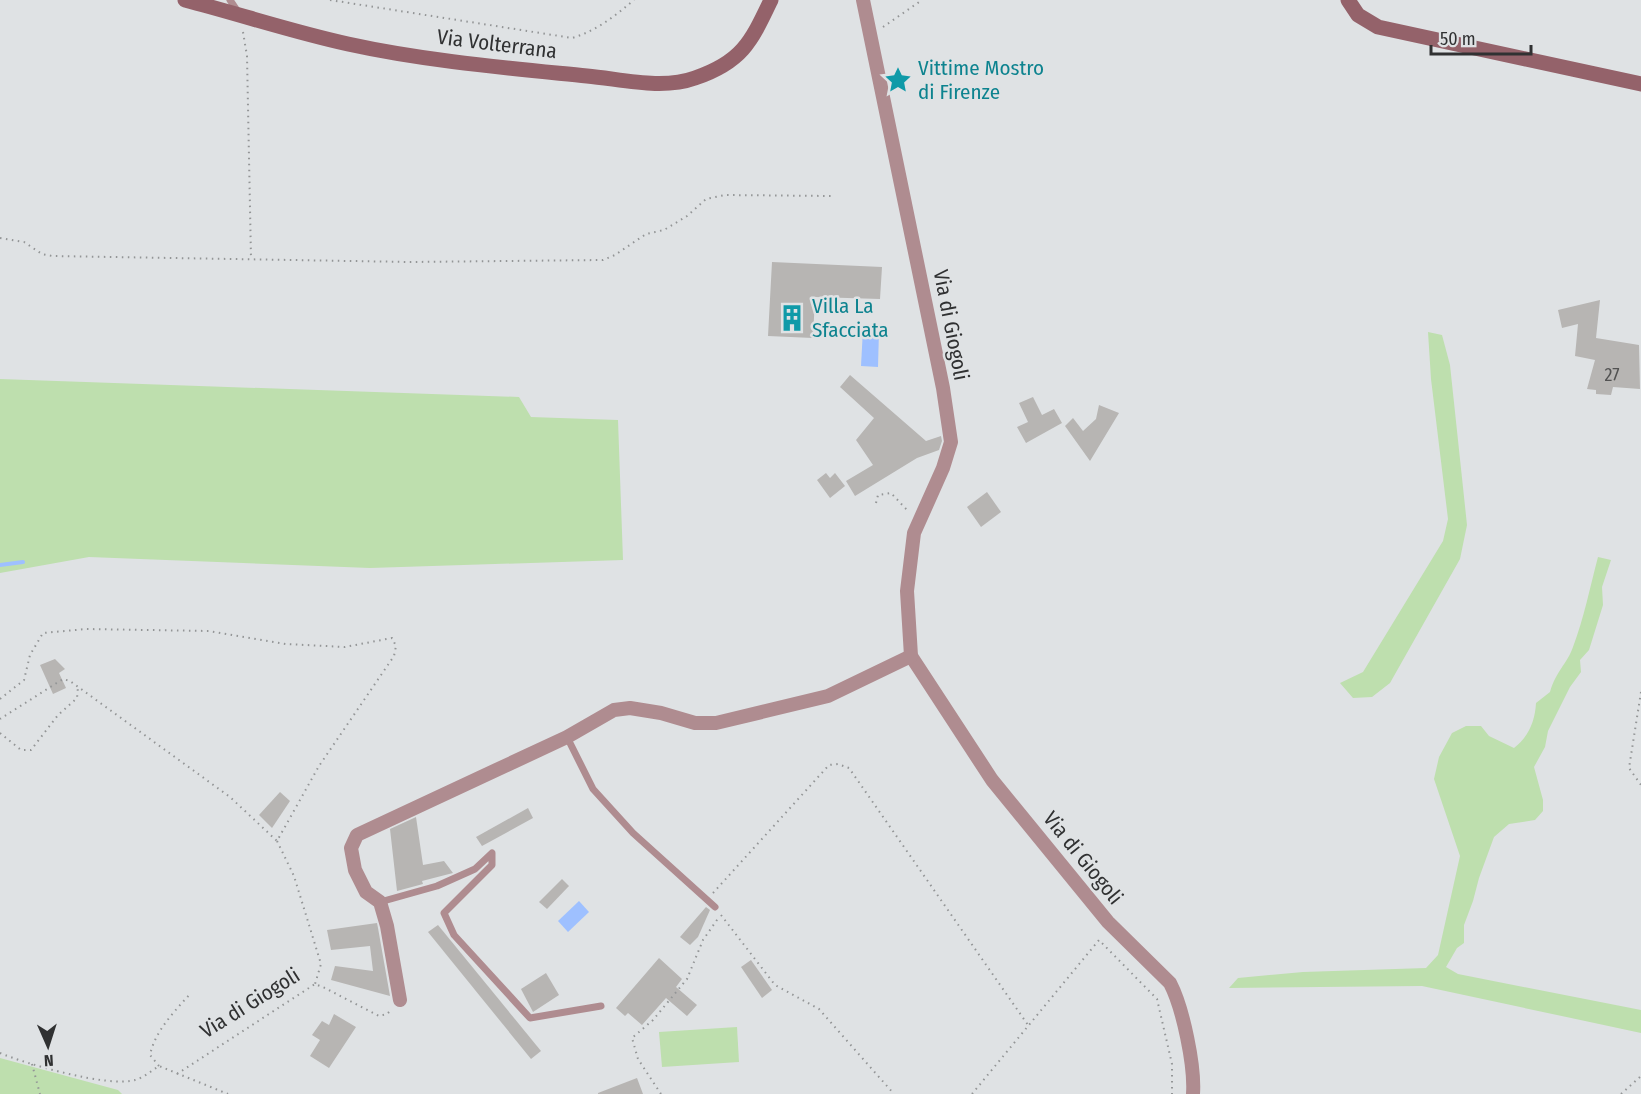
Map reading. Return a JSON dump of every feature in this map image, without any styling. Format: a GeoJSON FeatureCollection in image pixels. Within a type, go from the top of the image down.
{"type":"FeatureCollection","features":[{"type":"Feature","properties":{"kind":"main road","name":"Via Volterrana"},"geometry":{"type":"LineString","coordinates":[[185,0],[348,44],[476,64],[661,83],[694,79],[721,67],[741,54],[757,29],[771,0]]}},
{"type":"Feature","properties":{"kind":"main road"},"geometry":{"type":"LineString","coordinates":[[1348,0],[1358,15],[1378,27],[1641,84]]}},
{"type":"Feature","properties":{"kind":"street","name":"Via di Giogoli"},"geometry":{"type":"LineString","coordinates":[[863,0],[941,377],[951,442],[943,468],[914,533],[908,591],[911,656],[992,780],[1108,922],[1170,983],[1184,1026],[1194,1084],[1193,1094]]}},
{"type":"Feature","properties":{"kind":"street"},"geometry":{"type":"LineString","coordinates":[[400,1000],[387,926],[380,902],[366,892],[356,870],[351,848],[357,835],[567,737],[614,710],[630,708],[661,713],[695,723],[716,723],[828,696],[911,656]]}},
{"type":"Feature","properties":{"kind":"lane"},"geometry":{"type":"LineString","coordinates":[[230,0],[239,14]]}},
{"type":"Feature","properties":{"kind":"lane"},"geometry":{"type":"LineString","coordinates":[[567,737],[593,789],[633,832],[715,907]]}},
{"type":"Feature","properties":{"kind":"lane"},"geometry":{"type":"LineString","coordinates":[[380,902],[438,886],[475,869],[492,853],[492,866],[444,913],[454,935],[530,1017],[601,1006]]}},
{"type":"Feature","properties":{"kind":"path"},"geometry":{"type":"LineString","coordinates":[[330,0],[572,38],[585,34],[604,23],[634,0]]}},
{"type":"Feature","properties":{"kind":"path"},"geometry":{"type":"LineString","coordinates":[[871,35],[922,0]]}},
{"type":"Feature","properties":{"kind":"path"},"geometry":{"type":"LineString","coordinates":[[239,14],[247,56],[251,260]]}},
{"type":"Feature","properties":{"kind":"path"},"geometry":{"type":"LineString","coordinates":[[0,238],[24,242],[42,254],[51,256],[411,262],[603,260],[615,255],[646,234],[664,230],[687,216],[706,199],[724,195],[831,196]]}},
{"type":"Feature","properties":{"kind":"path"},"geometry":{"type":"LineString","coordinates":[[876,503],[878,495],[891,494],[909,513],[921,519]]}},
{"type":"Feature","properties":{"kind":"path"},"geometry":{"type":"LineString","coordinates":[[0,699],[24,680],[30,656],[43,633],[86,630],[209,631],[286,644],[345,647],[392,638],[396,646],[394,656],[320,766],[277,841]]}},
{"type":"Feature","properties":{"kind":"path"},"geometry":{"type":"LineString","coordinates":[[0,719],[63,679],[78,687],[230,797],[277,841],[294,876],[321,964],[315,984]]}},
{"type":"Feature","properties":{"kind":"path"},"geometry":{"type":"LineString","coordinates":[[0,733],[21,750],[31,750],[58,715],[77,698],[78,687]]}},
{"type":"Feature","properties":{"kind":"path"},"geometry":{"type":"LineString","coordinates":[[1641,692],[1629,768],[1641,785]]}},
{"type":"Feature","properties":{"kind":"path"},"geometry":{"type":"LineString","coordinates":[[707,900],[829,765],[838,764],[849,768],[1028,1025]]}},
{"type":"Feature","properties":{"kind":"path"},"geometry":{"type":"LineString","coordinates":[[661,1094],[638,1059],[632,1038],[653,1020],[687,979],[703,940],[720,914],[775,985],[819,1009],[894,1094]]}},
{"type":"Feature","properties":{"kind":"path"},"geometry":{"type":"LineString","coordinates":[[972,1094],[1100,940],[1157,999],[1172,1065],[1172,1094]]}},
{"type":"Feature","properties":{"kind":"path","name":"Via di Giogoli"},"geometry":{"type":"LineString","coordinates":[[177,1074],[315,984],[379,1016],[387,1014],[400,1000]]}},
{"type":"Feature","properties":{"kind":"path"},"geometry":{"type":"LineString","coordinates":[[190,994],[153,1042],[150,1055],[159,1066],[228,1094]]}},
{"type":"Feature","properties":{"kind":"path"},"geometry":{"type":"LineString","coordinates":[[0,1053],[32,1064],[115,1083],[135,1080],[159,1066]]}},
{"type":"Feature","properties":{"kind":"path"},"geometry":{"type":"LineString","coordinates":[[32,1064],[40,1094]]}},
{"type":"Feature","properties":{"kind":"path"},"geometry":{"type":"LineString","coordinates":[[1621,1094],[1641,1076]]}},
{"type":"Feature","properties":{"kind":"green space"},"geometry":{"type":"Polygon","coordinates":[[[1428,332],[1442,335],[1450,365],[1467,525],[1460,559],[1390,683],[1372,697],[1353,698],[1340,683],[1363,672],[1443,541],[1448,519],[1431,379],[1428,332]]]}},
{"type":"Feature","properties":{"kind":"green space"},"geometry":{"type":"Polygon","coordinates":[[[0,379],[519,397],[531,417],[618,420],[623,560],[370,568],[89,557],[0,573],[0,379]]]}},
{"type":"Feature","properties":{"kind":"green space"},"geometry":{"type":"Polygon","coordinates":[[[1598,557],[1611,560],[1602,587],[1603,605],[1589,650],[1580,660],[1581,672],[1570,687],[1548,731],[1545,747],[1534,767],[1543,800],[1543,811],[1535,820],[1509,824],[1494,837],[1464,925],[1464,943],[1457,948],[1446,967],[1458,974],[1641,1010],[1641,1033],[1422,986],[1229,988],[1238,978],[1303,972],[1426,968],[1438,955],[1460,856],[1434,779],[1439,757],[1452,733],[1466,726],[1481,726],[1489,736],[1514,748],[1524,738],[1533,722],[1536,703],[1550,692],[1555,678],[1573,647],[1598,557]]]}},
{"type":"Feature","properties":{"kind":"green space"},"geometry":{"type":"Polygon","coordinates":[[[737,1027],[739,1062],[662,1067],[659,1032],[737,1027]]]}},
{"type":"Feature","properties":{"kind":"green space"},"geometry":{"type":"Polygon","coordinates":[[[0,1058],[118,1090],[122,1094],[0,1094],[0,1058]]]}},
{"type":"Feature","properties":{"kind":"water"},"geometry":{"type":"Polygon","coordinates":[[[863,329],[879,330],[878,367],[861,366],[863,329]]]}},
{"type":"Feature","properties":{"kind":"water"},"geometry":{"type":"Polygon","coordinates":[[[579,901],[589,912],[568,932],[558,921],[579,901]]]}},
{"type":"Feature","properties":{"kind":"building","name":"Villa La Sfacciata"},"geometry":{"type":"Polygon","coordinates":[[[772,262],[882,267],[880,299],[815,297],[813,338],[768,336],[772,262]]]}},
{"type":"Feature","properties":{"kind":"building"},"geometry":{"type":"Polygon","coordinates":[[[1600,300],[1596,338],[1639,345],[1640,389],[1613,387],[1611,395],[1596,394],[1596,390],[1587,389],[1595,360],[1575,356],[1578,324],[1562,328],[1558,310],[1600,300]]]}},
{"type":"Feature","properties":{"kind":"building"},"geometry":{"type":"Polygon","coordinates":[[[850,375],[926,441],[941,436],[942,441],[939,450],[917,458],[855,496],[846,481],[873,465],[856,440],[874,418],[840,387],[850,375]]]}},
{"type":"Feature","properties":{"kind":"building"},"geometry":{"type":"Polygon","coordinates":[[[1033,397],[1042,415],[1054,409],[1062,423],[1026,443],[1017,427],[1028,422],[1019,403],[1033,397]]]}},
{"type":"Feature","properties":{"kind":"building"},"geometry":{"type":"Polygon","coordinates":[[[1099,405],[1119,413],[1090,461],[1065,426],[1073,418],[1083,431],[1096,419],[1099,405]]]}},
{"type":"Feature","properties":{"kind":"building"},"geometry":{"type":"Polygon","coordinates":[[[826,473],[830,478],[835,473],[845,486],[830,498],[817,480],[826,473]]]}},
{"type":"Feature","properties":{"kind":"building"},"geometry":{"type":"Polygon","coordinates":[[[987,492],[1001,512],[981,527],[967,507],[987,492]]]}},
{"type":"Feature","properties":{"kind":"building"},"geometry":{"type":"Polygon","coordinates":[[[55,659],[65,669],[59,673],[66,688],[53,694],[40,665],[55,659]]]}},
{"type":"Feature","properties":{"kind":"building"},"geometry":{"type":"Polygon","coordinates":[[[280,792],[290,801],[272,828],[259,815],[280,792]]]}},
{"type":"Feature","properties":{"kind":"building"},"geometry":{"type":"Polygon","coordinates":[[[528,808],[533,818],[482,846],[476,837],[528,808]]]}},
{"type":"Feature","properties":{"kind":"building"},"geometry":{"type":"Polygon","coordinates":[[[416,817],[423,865],[444,861],[453,873],[422,881],[423,884],[397,891],[390,829],[416,817]]]}},
{"type":"Feature","properties":{"kind":"building"},"geometry":{"type":"Polygon","coordinates":[[[562,879],[569,886],[547,909],[539,902],[562,879]]]}},
{"type":"Feature","properties":{"kind":"building"},"geometry":{"type":"Polygon","coordinates":[[[706,907],[710,910],[698,937],[690,945],[680,937],[706,907]]]}},
{"type":"Feature","properties":{"kind":"building"},"geometry":{"type":"Polygon","coordinates":[[[377,923],[390,996],[331,980],[335,966],[373,971],[370,946],[331,950],[327,930],[377,923]]]}},
{"type":"Feature","properties":{"kind":"building"},"geometry":{"type":"Polygon","coordinates":[[[438,925],[541,1051],[531,1059],[428,932],[438,925]]]}},
{"type":"Feature","properties":{"kind":"building"},"geometry":{"type":"Polygon","coordinates":[[[659,958],[682,979],[676,987],[697,1005],[687,1016],[666,998],[642,1025],[628,1013],[625,1016],[616,1008],[659,958]]]}},
{"type":"Feature","properties":{"kind":"building"},"geometry":{"type":"Polygon","coordinates":[[[751,960],[772,990],[762,998],[741,967],[751,960]]]}},
{"type":"Feature","properties":{"kind":"building"},"geometry":{"type":"Polygon","coordinates":[[[546,973],[559,995],[533,1012],[521,989],[546,973]]]}},
{"type":"Feature","properties":{"kind":"building"},"geometry":{"type":"Polygon","coordinates":[[[334,1014],[356,1027],[329,1068],[310,1056],[320,1040],[312,1035],[322,1021],[329,1025],[334,1014]]]}},
{"type":"Feature","properties":{"kind":"building"},"geometry":{"type":"Polygon","coordinates":[[[637,1078],[643,1094],[598,1094],[598,1093],[637,1078]]]}},
{"type":"Feature","properties":{"kind":"waterway"},"geometry":{"type":"LineString","coordinates":[[0,565],[23,562]]}},
{"type":"Feature","properties":{"kind":"place","name":"Vittime Mostro di Firenze"},"geometry":{"type":"Point","coordinates":[898,80]}},
{"type":"Feature","properties":{"kind":"place","name":"Villa La Sfacciata"},"geometry":{"type":"Point","coordinates":[792,318]}}]}
